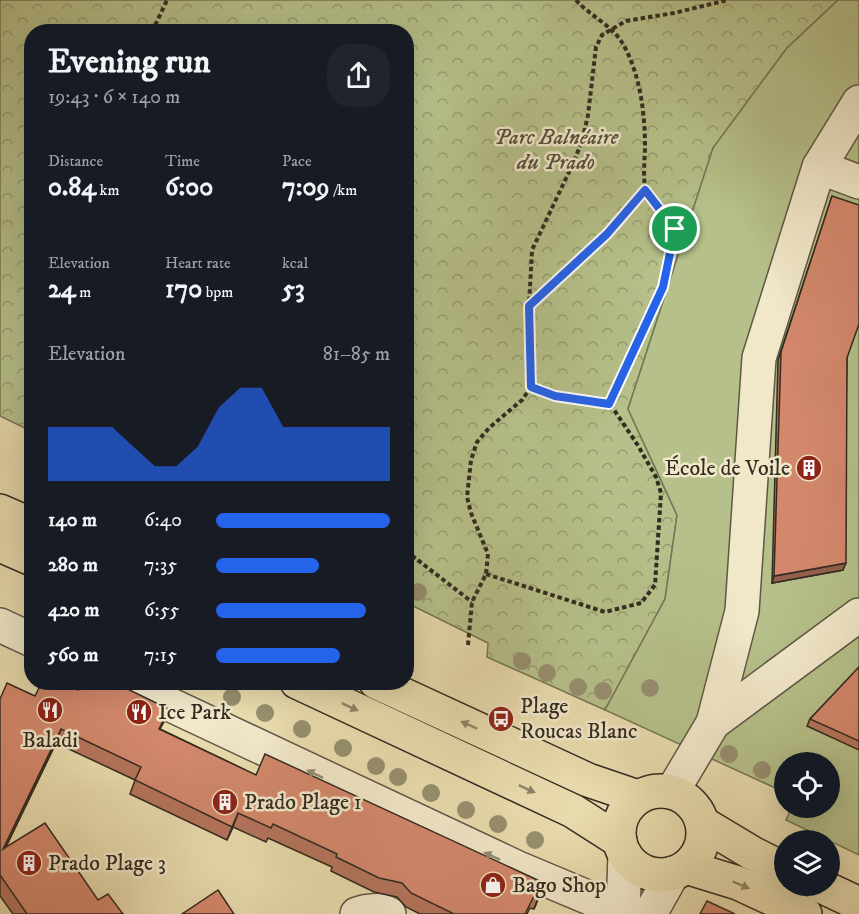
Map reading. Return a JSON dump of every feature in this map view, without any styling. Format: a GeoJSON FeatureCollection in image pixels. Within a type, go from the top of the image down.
{"type":"FeatureCollection","features":[{"type":"Feature","properties":{"kind":"main road"},"geometry":{"type":"LineString","coordinates":[[0,511],[24,522]]}},
{"type":"Feature","properties":{"kind":"main road"},"geometry":{"type":"LineString","coordinates":[[0,544],[24,556]]}},
{"type":"Feature","properties":{"kind":"main road"},"geometry":{"type":"LineString","coordinates":[[314,690],[563,806],[622,848],[634,865],[646,872],[660,875],[680,870],[738,884],[805,914]]}},
{"type":"Feature","properties":{"kind":"main road"},"geometry":{"type":"LineString","coordinates":[[393,690],[588,780],[638,797]]}},
{"type":"Feature","properties":{"kind":"main road"},"geometry":{"type":"LineString","coordinates":[[622,848],[620,829],[622,817],[638,797],[649,792],[672,792],[683,796],[698,812],[702,823],[702,843],[699,852],[680,870]]}},
{"type":"Feature","properties":{"kind":"main road"},"geometry":{"type":"LineString","coordinates":[[702,823],[774,863]]}},
{"type":"Feature","properties":{"kind":"main road"},"geometry":{"type":"LineString","coordinates":[[840,895],[859,904]]}},
{"type":"Feature","properties":{"kind":"street"},"geometry":{"type":"LineString","coordinates":[[672,792],[713,723],[742,611],[759,358],[819,167],[859,102]]}},
{"type":"Feature","properties":{"kind":"street"},"geometry":{"type":"LineString","coordinates":[[819,167],[859,182]]}},
{"type":"Feature","properties":{"kind":"street"},"geometry":{"type":"LineString","coordinates":[[713,723],[859,615]]}},
{"type":"Feature","properties":{"kind":"street"},"geometry":{"type":"LineString","coordinates":[[0,625],[24,636]]}},
{"type":"Feature","properties":{"kind":"street"},"geometry":{"type":"LineString","coordinates":[[139,690],[518,868],[632,913]]}},
{"type":"Feature","properties":{"kind":"street"},"geometry":{"type":"LineString","coordinates":[[622,848],[632,913]]}},
{"type":"Feature","properties":{"kind":"street"},"geometry":{"type":"LineString","coordinates":[[632,913],[680,870]]}},
{"type":"Feature","properties":{"kind":"street"},"geometry":{"type":"LineString","coordinates":[[357,914],[365,911],[389,914]]}},
{"type":"Feature","properties":{"kind":"path"},"geometry":{"type":"LineString","coordinates":[[156,24],[167,0]]}},
{"type":"Feature","properties":{"kind":"path"},"geometry":{"type":"LineString","coordinates":[[576,0],[610,29],[622,43],[638,84],[645,120],[645,190],[675,229],[663,287],[609,404]]}},
{"type":"Feature","properties":{"kind":"path"},"geometry":{"type":"LineString","coordinates":[[468,645],[472,602],[486,574],[488,554],[467,497],[471,460],[477,442],[505,413],[522,400],[531,387],[529,306],[532,250],[582,142],[588,115],[596,47],[602,35],[626,21],[674,13],[728,0]]}},
{"type":"Feature","properties":{"kind":"path"},"geometry":{"type":"LineString","coordinates":[[529,306],[607,234],[645,190]]}},
{"type":"Feature","properties":{"kind":"path"},"geometry":{"type":"LineString","coordinates":[[486,574],[605,612],[641,603],[655,585],[661,493],[656,477],[646,460],[609,404],[555,396],[531,387]]}},
{"type":"Feature","properties":{"kind":"path"},"geometry":{"type":"LineString","coordinates":[[414,557],[472,602]]}},
{"type":"Feature","properties":{"kind":"green space","name":"Parc Balnéaire du Prado"},"geometry":{"type":"Polygon","coordinates":[[[0,0],[838,0],[787,48],[713,148],[628,409],[677,515],[665,599],[605,710],[487,657],[488,643],[414,606],[414,24],[24,24],[24,428],[0,416],[0,0]]]}},
{"type":"Feature","properties":{"kind":"green space"},"geometry":{"type":"Polygon","coordinates":[[[838,0],[859,0],[859,855],[840,846],[840,830],[807,830],[786,820],[787,818],[840,818],[840,752],[774,752],[774,787],[605,710],[665,599],[677,515],[628,409],[713,148],[787,48],[838,0]]]}},
{"type":"Feature","properties":{"kind":"building","name":"École de Voile"},"geometry":{"type":"Polygon","coordinates":[[[832,196],[859,205],[859,324],[847,358],[846,563],[774,576],[781,352],[832,196]]]}},
{"type":"Feature","properties":{"kind":"building"},"geometry":{"type":"Polygon","coordinates":[[[859,667],[859,741],[810,719],[859,667]]]}},
{"type":"Feature","properties":{"kind":"building"},"geometry":{"type":"Polygon","coordinates":[[[7,683],[35,696],[38,690],[129,690],[169,709],[159,729],[256,775],[265,754],[544,883],[539,895],[535,894],[525,914],[454,914],[411,893],[402,883],[379,878],[336,857],[337,854],[273,824],[271,828],[238,813],[232,827],[135,780],[141,767],[61,729],[3,849],[45,823],[98,900],[108,894],[123,914],[27,914],[0,875],[0,699],[7,683]]]}},
{"type":"Feature","properties":{"kind":"building"},"geometry":{"type":"Polygon","coordinates":[[[218,890],[234,914],[182,914],[218,890]]]}},
{"type":"Feature","properties":{"kind":"building"},"geometry":{"type":"Polygon","coordinates":[[[707,901],[735,914],[700,914],[707,901]]]}},
{"type":"Feature","properties":{"kind":"place","name":"École de Voile"},"geometry":{"type":"Point","coordinates":[809,468]}},
{"type":"Feature","properties":{"kind":"place","name":"Baladi"},"geometry":{"type":"Point","coordinates":[50,710]}},
{"type":"Feature","properties":{"kind":"place","name":"Ice Park"},"geometry":{"type":"Point","coordinates":[139,712]}},
{"type":"Feature","properties":{"kind":"place","name":"Plage Roucas Blanc"},"geometry":{"type":"Point","coordinates":[501,719]}},
{"type":"Feature","properties":{"kind":"place","name":"Prado Plage 1"},"geometry":{"type":"Point","coordinates":[225,802]}},
{"type":"Feature","properties":{"kind":"place","name":"Prado Plage 3"},"geometry":{"type":"Point","coordinates":[29,863]}},
{"type":"Feature","properties":{"kind":"place","name":"Bago Shop"},"geometry":{"type":"Point","coordinates":[493,885]}},
{"type":"Feature","properties":{"kind":"route"},"geometry":{"type":"LineString","coordinates":[[645,190],[675,229],[663,287],[609,404],[555,396],[531,387],[529,306],[607,234],[645,190]]}}]}
